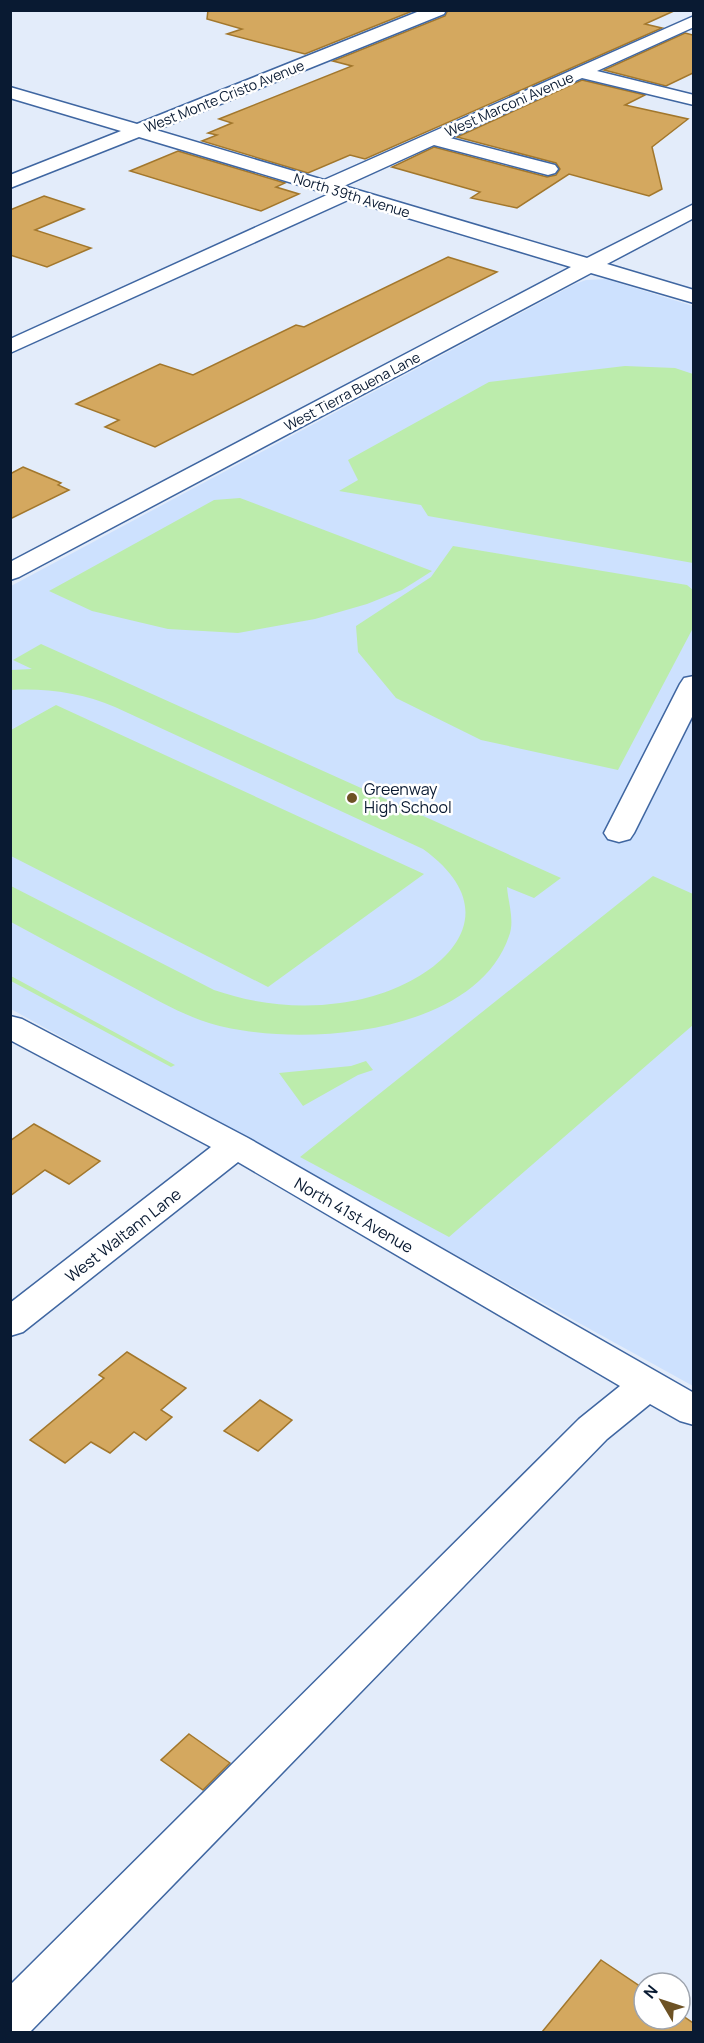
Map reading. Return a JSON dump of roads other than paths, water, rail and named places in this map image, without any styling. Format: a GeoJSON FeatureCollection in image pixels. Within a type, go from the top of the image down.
{"type":"FeatureCollection","features":[{"type":"Feature","properties":{"kind":"street","name":"West Monte Cristo Avenue"},"geometry":{"type":"LineString","coordinates":[[10,182],[438,10]]}},
{"type":"Feature","properties":{"kind":"street","name":"West Marconi Avenue"},"geometry":{"type":"LineString","coordinates":[[326,187],[693,21]]}},
{"type":"Feature","properties":{"kind":"street"},"geometry":{"type":"LineString","coordinates":[[580,72],[692,100]]}},
{"type":"Feature","properties":{"kind":"street","name":"North 39th Avenue"},"geometry":{"type":"LineString","coordinates":[[10,92],[693,297]]}},
{"type":"Feature","properties":{"kind":"street"},"geometry":{"type":"LineString","coordinates":[[433,139],[548,169]]}},
{"type":"Feature","properties":{"kind":"street"},"geometry":{"type":"LineString","coordinates":[[10,347],[347,193]]}},
{"type":"Feature","properties":{"kind":"street","name":"West Tierra Buena Lane"},"geometry":{"type":"LineString","coordinates":[[10,572],[693,210]]}},
{"type":"Feature","properties":{"kind":"street"},"geometry":{"type":"LineString","coordinates":[[619,833],[693,684]]}},
{"type":"Feature","properties":{"kind":"street","name":"North 41st Avenue"},"geometry":{"type":"LineString","coordinates":[[10,1026],[236,1146],[693,1411]]}},
{"type":"Feature","properties":{"kind":"street","name":"West Waltann Lane"},"geometry":{"type":"LineString","coordinates":[[10,1323],[236,1146]]}},
{"type":"Feature","properties":{"kind":"street"},"geometry":{"type":"LineString","coordinates":[[10,2019],[593,1429],[647,1385]]}},
{"type":"Feature","properties":{"kind":"place","name":"Greenway High School"},"geometry":{"type":"Point","coordinates":[352,798]}}]}
